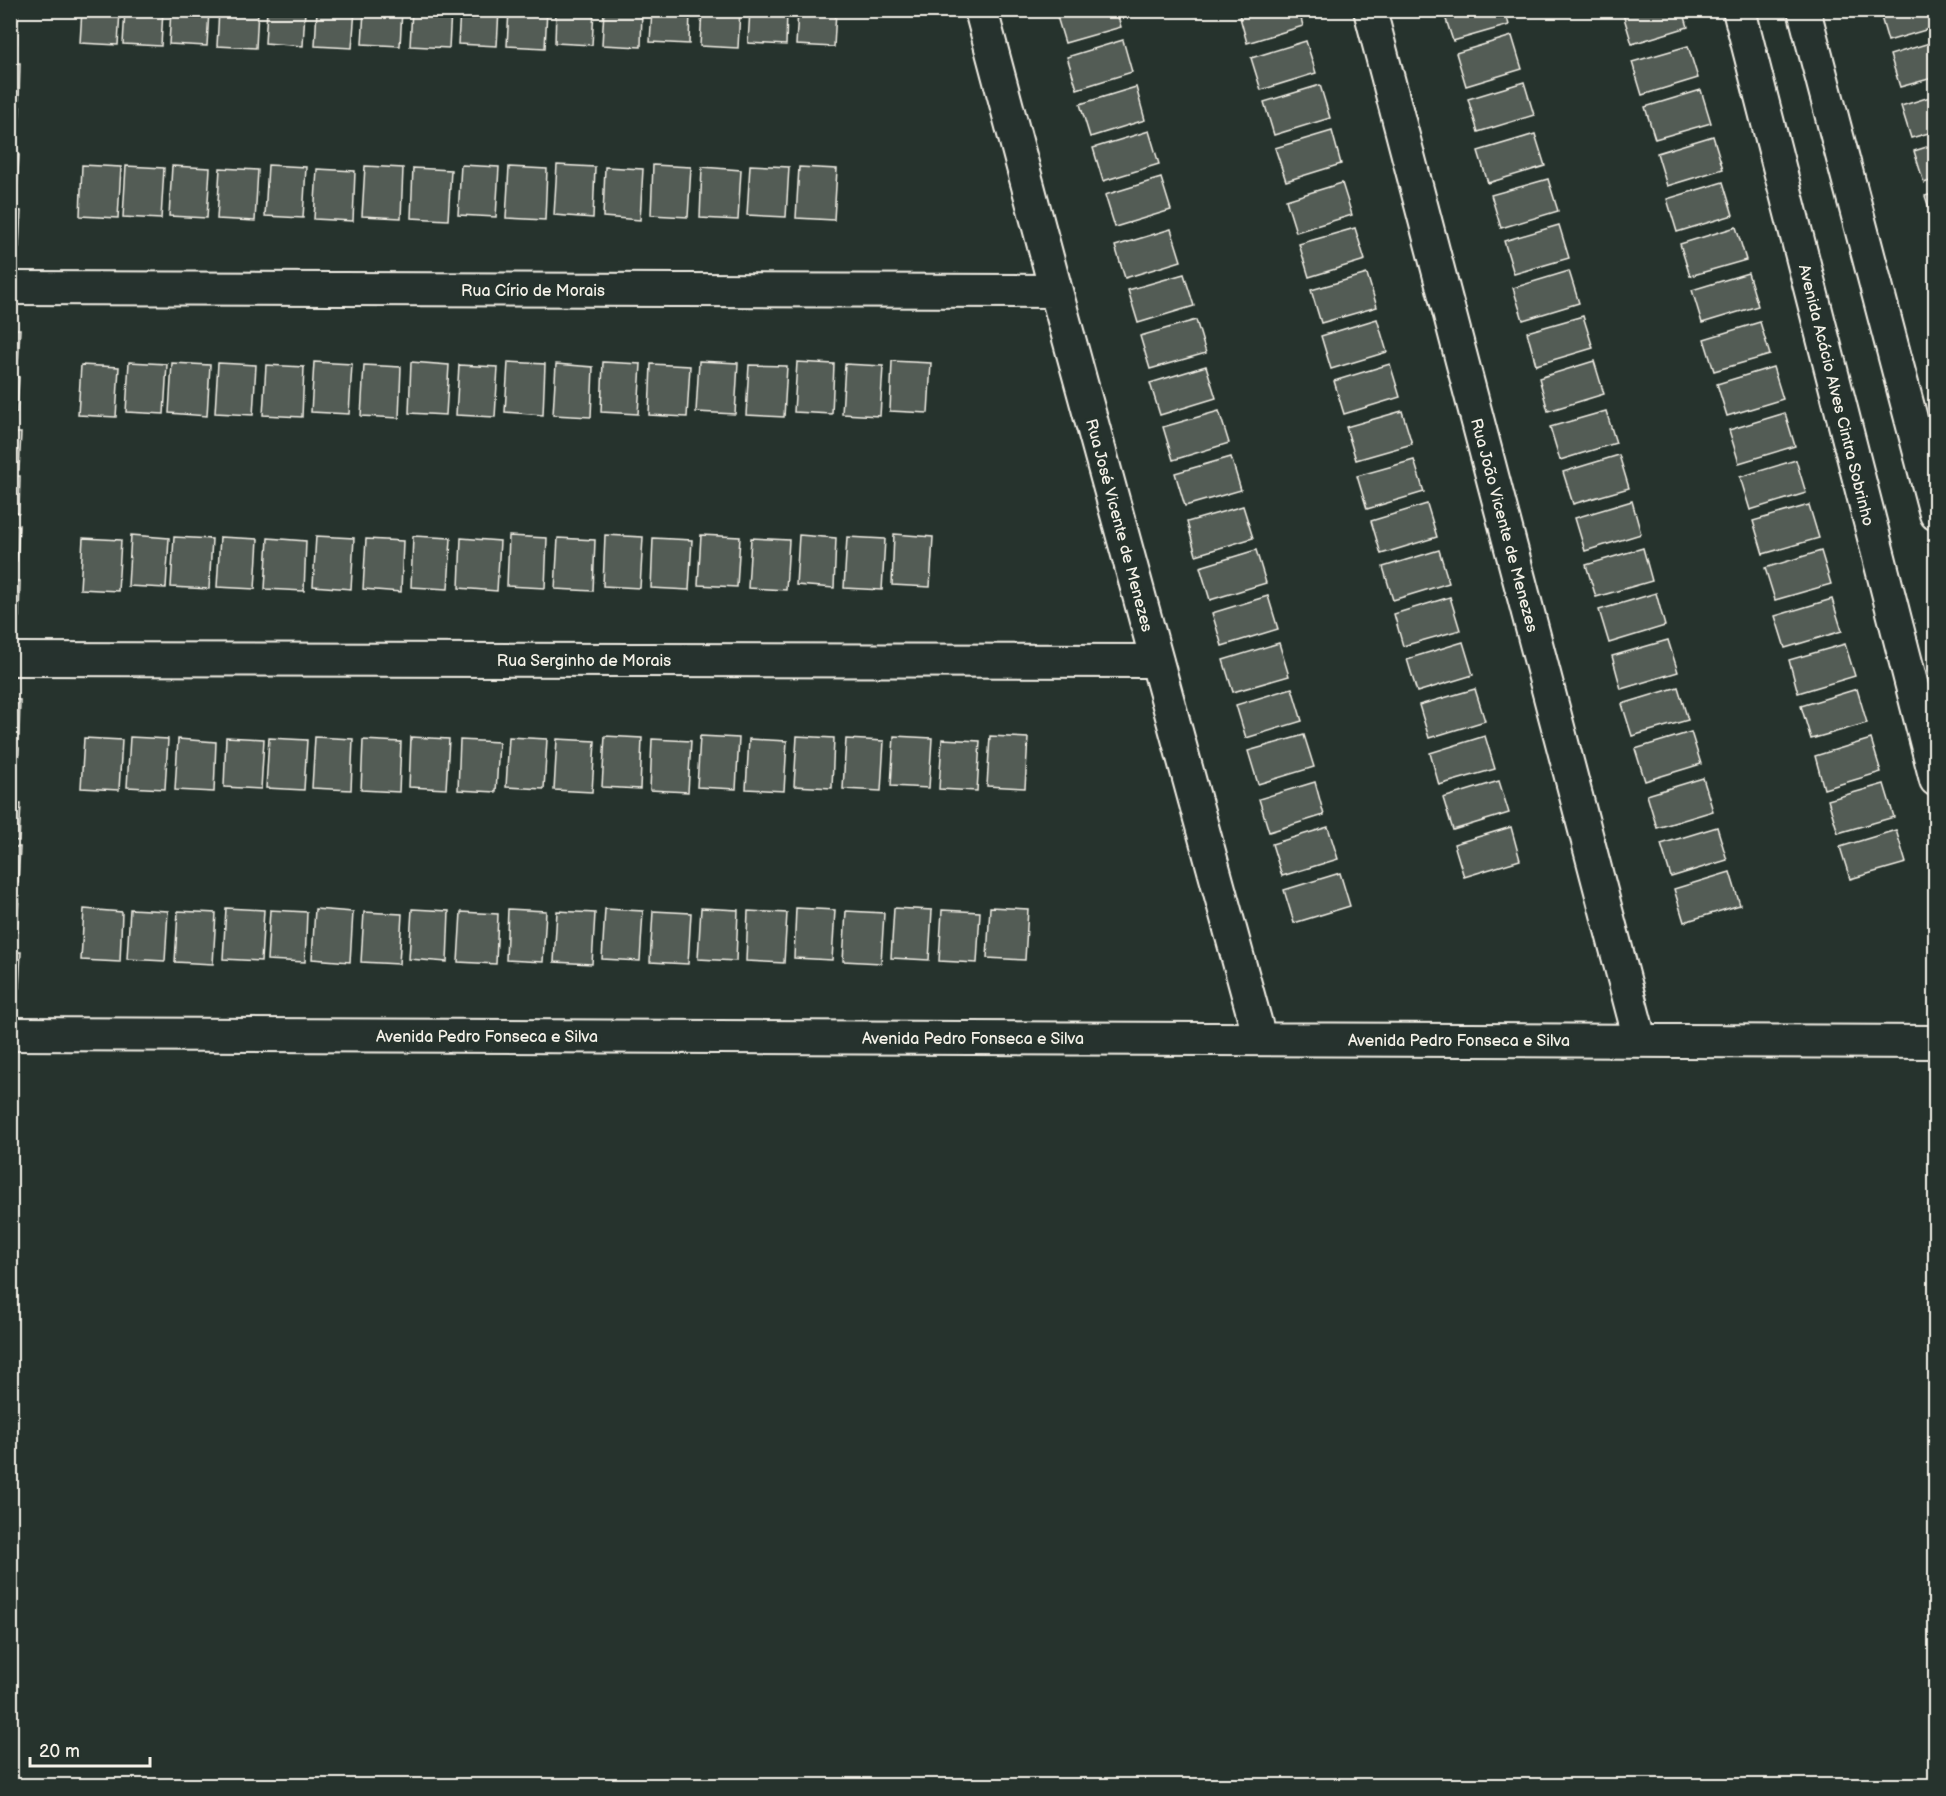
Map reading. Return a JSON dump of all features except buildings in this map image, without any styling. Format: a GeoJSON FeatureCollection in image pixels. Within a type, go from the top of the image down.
{"type":"FeatureCollection","features":[{"type":"Feature","properties":{"kind":"street","name":"Rua José Vicente de Menezes"},"geometry":{"type":"LineString","coordinates":[[981,10],[1260,1039]]}},
{"type":"Feature","properties":{"kind":"street","name":"Rua João Vicente de Menezes"},"geometry":{"type":"LineString","coordinates":[[1370,10],[1640,1040]]}},
{"type":"Feature","properties":{"kind":"street","name":"Avenida Acácio Alves Cintra Sobrinho"},"geometry":{"type":"LineString","coordinates":[[1739,10],[1935,780]]}},
{"type":"Feature","properties":{"kind":"street"},"geometry":{"type":"LineString","coordinates":[[1804,10],[1935,514]]}},
{"type":"Feature","properties":{"kind":"street","name":"Rua Círio de Morais"},"geometry":{"type":"LineString","coordinates":[[10,288],[1056,291]]}},
{"type":"Feature","properties":{"kind":"street","name":"Rua Serginho de Morais"},"geometry":{"type":"LineString","coordinates":[[10,659],[1157,661]]}},
{"type":"Feature","properties":{"kind":"street","name":"Avenida Pedro Fonseca e Silva"},"geometry":{"type":"LineString","coordinates":[[10,1034],[1935,1042]]}}]}
